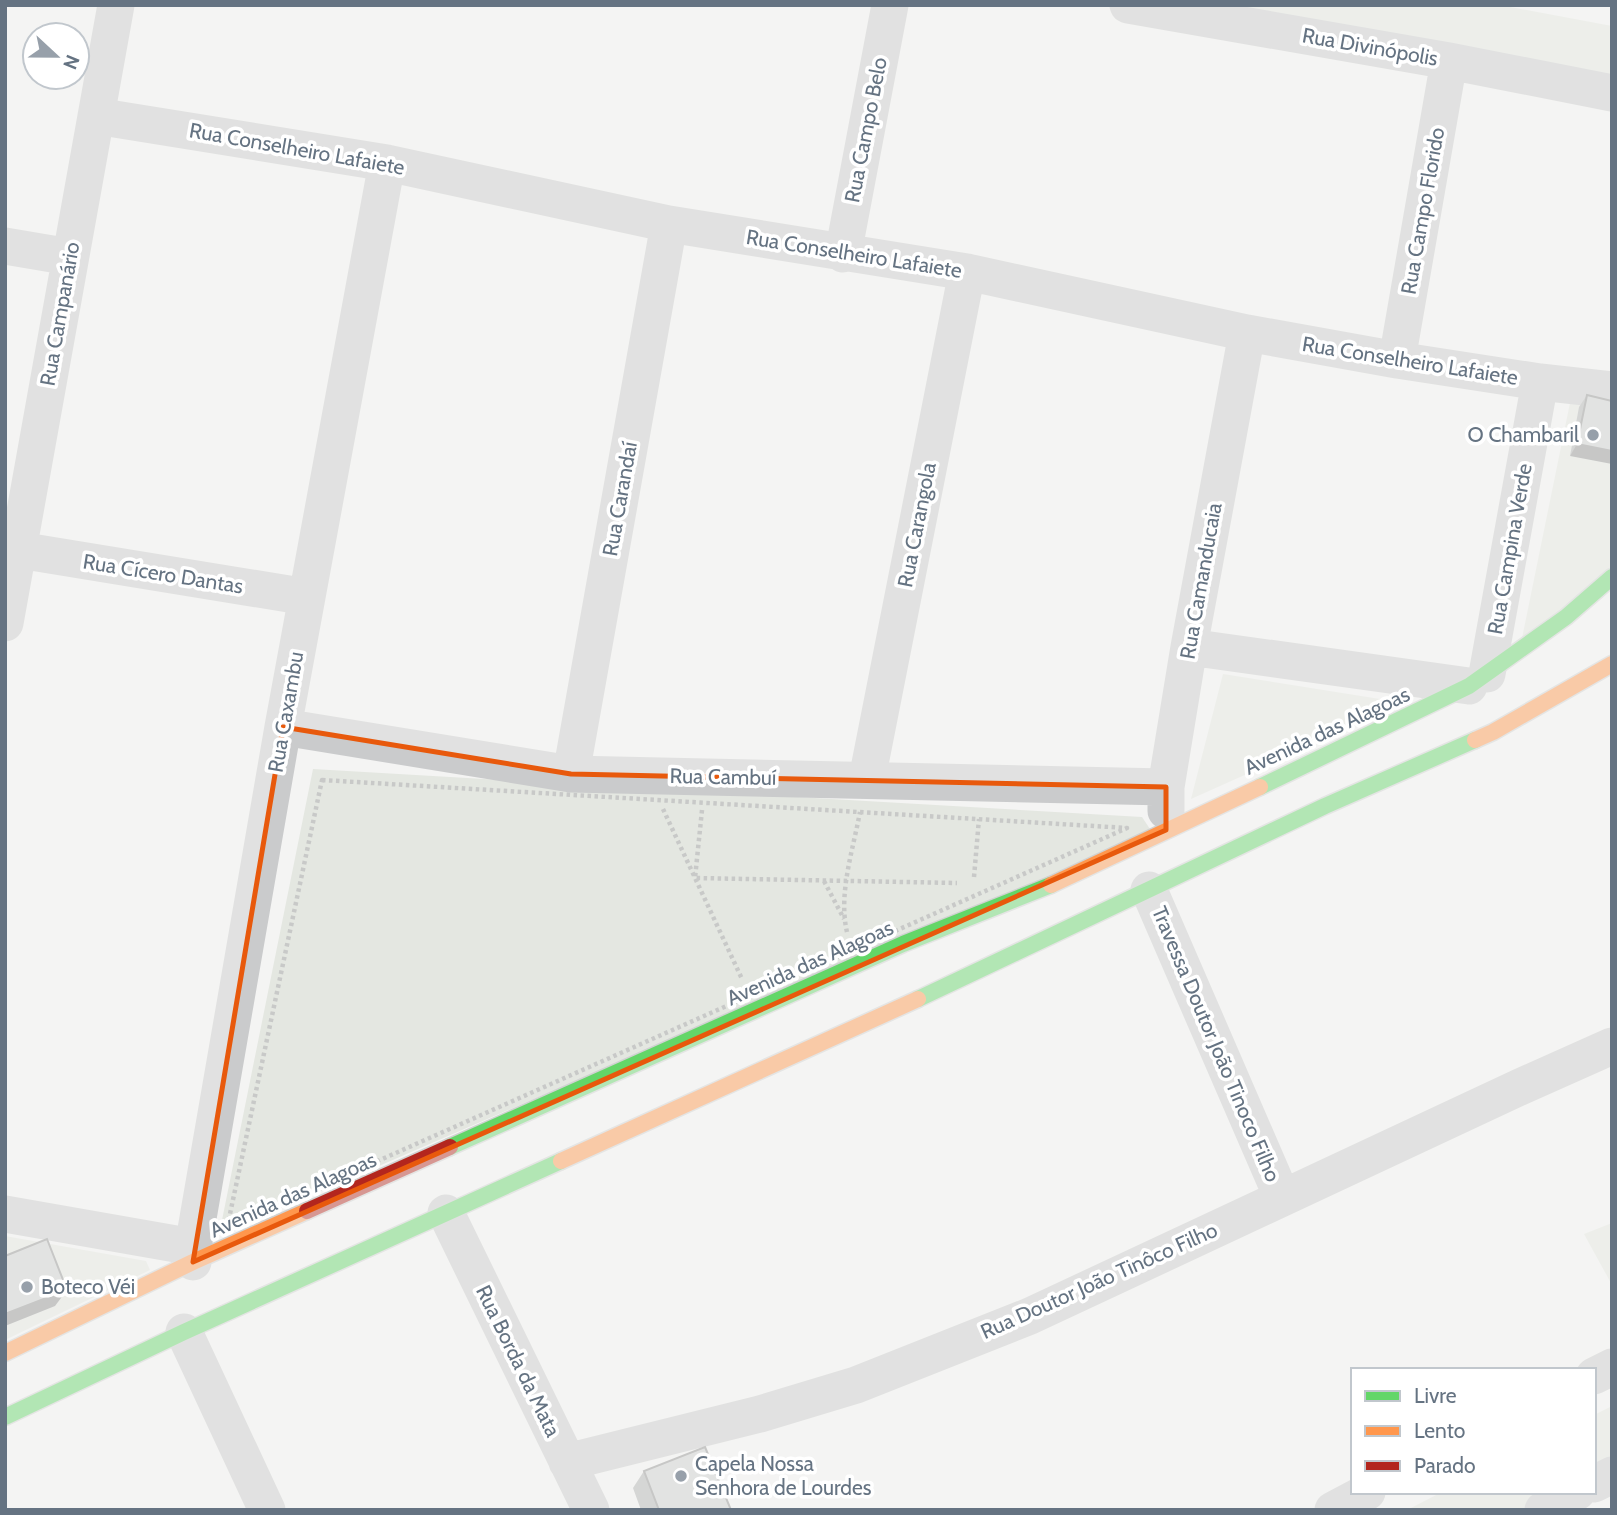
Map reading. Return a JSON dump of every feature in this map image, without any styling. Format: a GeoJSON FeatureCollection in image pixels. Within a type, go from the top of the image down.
{"type":"FeatureCollection","features":[{"type":"Feature","properties":{"kind":"main road","name":"Avenida das Alagoas"},"geometry":{"type":"LineString","coordinates":[[5,1353],[114,1308],[193,1255],[903,944],[1055,883],[1373,734],[1478,680],[1566,617],[1612,577]]}},
{"type":"Feature","properties":{"kind":"main road"},"geometry":{"type":"LineString","coordinates":[[5,1417],[133,1350],[184,1332],[868,1022],[1325,806],[1493,732],[1612,664]]}},
{"type":"Feature","properties":{"kind":"street","name":"Rua Campanário"},"geometry":{"type":"LineString","coordinates":[[5,624],[116,5]]}},
{"type":"Feature","properties":{"kind":"street","name":"Rua Campo Belo"},"geometry":{"type":"LineString","coordinates":[[843,254],[890,5]]}},
{"type":"Feature","properties":{"kind":"street","name":"Rua Divinópolis"},"geometry":{"type":"LineString","coordinates":[[1128,5],[1449,61],[1612,93]]}},
{"type":"Feature","properties":{"kind":"street","name":"Rua Campo Florido"},"geometry":{"type":"LineString","coordinates":[[1397,360],[1449,61]]}},
{"type":"Feature","properties":{"kind":"street","name":"Rua Conselheiro Lafaiete"},"geometry":{"type":"LineString","coordinates":[[96,116],[387,163],[669,224],[967,272],[1247,332],[1397,360],[1612,390]]}},
{"type":"Feature","properties":{"kind":"street","name":"Rua Caxambu"},"geometry":{"type":"LineString","coordinates":[[193,1255],[307,597],[387,163]]}},
{"type":"Feature","properties":{"kind":"street","name":"Rua Carandaí"},"geometry":{"type":"LineString","coordinates":[[571,774],[669,224]]}},
{"type":"Feature","properties":{"kind":"street"},"geometry":{"type":"LineString","coordinates":[[5,246],[70,257]]}},
{"type":"Feature","properties":{"kind":"street","name":"Rua Carangola"},"geometry":{"type":"LineString","coordinates":[[864,795],[967,272]]}},
{"type":"Feature","properties":{"kind":"street","name":"Rua Camanducaia"},"geometry":{"type":"LineString","coordinates":[[1166,830],[1166,787],[1247,332]]}},
{"type":"Feature","properties":{"kind":"street","name":"Rua Campina Verde"},"geometry":{"type":"LineString","coordinates":[[1478,680],[1540,382]]}},
{"type":"Feature","properties":{"kind":"street","name":"Rua Cícero Dantas"},"geometry":{"type":"LineString","coordinates":[[19,550],[307,597]]}},
{"type":"Feature","properties":{"kind":"street"},"geometry":{"type":"LineString","coordinates":[[1189,647],[1478,680]]}},
{"type":"Feature","properties":{"kind":"street","name":"Rua Cambuí"},"geometry":{"type":"LineString","coordinates":[[284,727],[571,774],[864,795],[1166,787]]}},
{"type":"Feature","properties":{"kind":"street","name":"Travessa Doutor João Tinoco Filho"},"geometry":{"type":"LineString","coordinates":[[1149,890],[1282,1197]]}},
{"type":"Feature","properties":{"kind":"street","name":"Rua Doutor João Tinôco Filho"},"geometry":{"type":"LineString","coordinates":[[567,1462],[760,1414],[856,1385],[1030,1316],[1612,1046]]}},
{"type":"Feature","properties":{"kind":"street","name":"Rua Borda da Mata"},"geometry":{"type":"LineString","coordinates":[[446,1213],[591,1510]]}},
{"type":"Feature","properties":{"kind":"street"},"geometry":{"type":"LineString","coordinates":[[5,1214],[193,1255]]}},
{"type":"Feature","properties":{"kind":"street"},"geometry":{"type":"LineString","coordinates":[[184,1332],[267,1510]]}},
{"type":"Feature","properties":{"kind":"street"},"geometry":{"type":"LineString","coordinates":[[1596,1375],[1612,1367]]}},
{"type":"Feature","properties":{"kind":"street"},"geometry":{"type":"LineString","coordinates":[[1596,1483],[1612,1475]]}},
{"type":"Feature","properties":{"kind":"street"},"geometry":{"type":"LineString","coordinates":[[1333,1510],[1363,1494]]}},
{"type":"Feature","properties":{"kind":"street"},"geometry":{"type":"LineString","coordinates":[[1543,1510],[1573,1494]]}},
{"type":"Feature","properties":{"kind":"path"},"geometry":{"type":"LineString","coordinates":[[322,780],[703,802],[864,795],[979,819],[1127,828],[227,1228],[322,780]]}},
{"type":"Feature","properties":{"kind":"path"},"geometry":{"type":"LineString","coordinates":[[844,920],[847,881],[864,795]]}},
{"type":"Feature","properties":{"kind":"path"},"geometry":{"type":"LineString","coordinates":[[658,800],[750,996]]}},
{"type":"Feature","properties":{"kind":"path"},"geometry":{"type":"LineString","coordinates":[[695,878],[703,802]]}},
{"type":"Feature","properties":{"kind":"path"},"geometry":{"type":"LineString","coordinates":[[974,884],[979,819]]}},
{"type":"Feature","properties":{"kind":"path"},"geometry":{"type":"LineString","coordinates":[[695,878],[961,883]]}},
{"type":"Feature","properties":{"kind":"path"},"geometry":{"type":"LineString","coordinates":[[824,881],[844,920],[851,950]]}},
{"type":"Feature","properties":{"kind":"path"},"geometry":{"type":"LineString","coordinates":[[987,884],[1000,884]]}},
{"type":"Feature","properties":{"kind":"highlighted area"},"geometry":{"type":"Polygon","coordinates":[[[283,727],[571,774],[1166,787],[1166,830],[193,1262],[283,727]]]}},
{"type":"Feature","properties":{"kind":"shaded area"},"geometry":{"type":"Polygon","coordinates":[[[1216,5],[1500,5],[1612,26],[1612,77],[1216,5]]]}},
{"type":"Feature","properties":{"kind":"shaded area"},"geometry":{"type":"Polygon","coordinates":[[[1572,393],[1612,402],[1612,566],[1520,648],[1572,393]]]}},
{"type":"Feature","properties":{"kind":"shaded area"},"geometry":{"type":"Polygon","coordinates":[[[1223,674],[1405,703],[1191,799],[1223,674]]]}},
{"type":"Feature","properties":{"kind":"shaded area"},"geometry":{"type":"Polygon","coordinates":[[[313,769],[1142,817],[1152,832],[219,1235],[313,769]]]}},
{"type":"Feature","properties":{"kind":"shaded area"},"geometry":{"type":"Polygon","coordinates":[[[1612,1223],[1612,1285],[1584,1234],[1612,1223]]]}},
{"type":"Feature","properties":{"kind":"shaded area"},"geometry":{"type":"Polygon","coordinates":[[[5,1236],[146,1261],[150,1270],[5,1340],[5,1236]]]}},
{"type":"Feature","properties":{"kind":"shaded area"},"geometry":{"type":"Polygon","coordinates":[[[1612,1406],[1612,1466],[1596,1474],[1596,1414],[1612,1406]]]}},
{"type":"Feature","properties":{"kind":"shaded area"},"geometry":{"type":"Polygon","coordinates":[[[1438,1494],[1557,1494],[1527,1510],[1407,1510],[1438,1494]]]}},
{"type":"Feature","properties":{"kind":"building","name":"O Chambaril"},"geometry":{"type":"Polygon","coordinates":[[[1587,395],[1612,401],[1612,451],[1577,444],[1587,395]]]}},
{"type":"Feature","properties":{"kind":"building"},"geometry":{"type":"Polygon","coordinates":[[[47,1239],[67,1290],[5,1314],[5,1256],[47,1239]]]}},
{"type":"Feature","properties":{"kind":"building"},"geometry":{"type":"Polygon","coordinates":[[[705,1447],[731,1510],[659,1510],[644,1471],[705,1447]]]}},
{"type":"Feature","properties":{"kind":"traffic: fast"},"geometry":{"type":"LineString","coordinates":[[1260,787],[1469,686],[1566,617],[1612,577]]}},
{"type":"Feature","properties":{"kind":"traffic: fast"},"geometry":{"type":"LineString","coordinates":[[918,999],[1325,806],[1475,740]]}},
{"type":"Feature","properties":{"kind":"traffic: fast"},"geometry":{"type":"LineString","coordinates":[[450,1147],[903,944],[1051,885]]}},
{"type":"Feature","properties":{"kind":"traffic: fast"},"geometry":{"type":"LineString","coordinates":[[5,1417],[184,1332],[561,1161]]}},
{"type":"Feature","properties":{"kind":"traffic: slow"},"geometry":{"type":"LineString","coordinates":[[1475,740],[1612,664]]}},
{"type":"Feature","properties":{"kind":"traffic: slow"},"geometry":{"type":"LineString","coordinates":[[1051,885],[1260,787]]}},
{"type":"Feature","properties":{"kind":"traffic: slow"},"geometry":{"type":"LineString","coordinates":[[561,1161],[918,999]]}},
{"type":"Feature","properties":{"kind":"traffic: slow"},"geometry":{"type":"LineString","coordinates":[[5,1353],[193,1262],[307,1211]]}},
{"type":"Feature","properties":{"kind":"traffic: jam"},"geometry":{"type":"LineString","coordinates":[[307,1211],[450,1147]]}},
{"type":"Feature","properties":{"kind":"place","name":"O Chambaril"},"geometry":{"type":"Point","coordinates":[1593,435]}},
{"type":"Feature","properties":{"kind":"place","name":"Boteco Véi"},"geometry":{"type":"Point","coordinates":[27,1287]}},
{"type":"Feature","properties":{"kind":"place","name":"Capela Nossa Senhora de Lourdes"},"geometry":{"type":"Point","coordinates":[681,1476]}}]}
